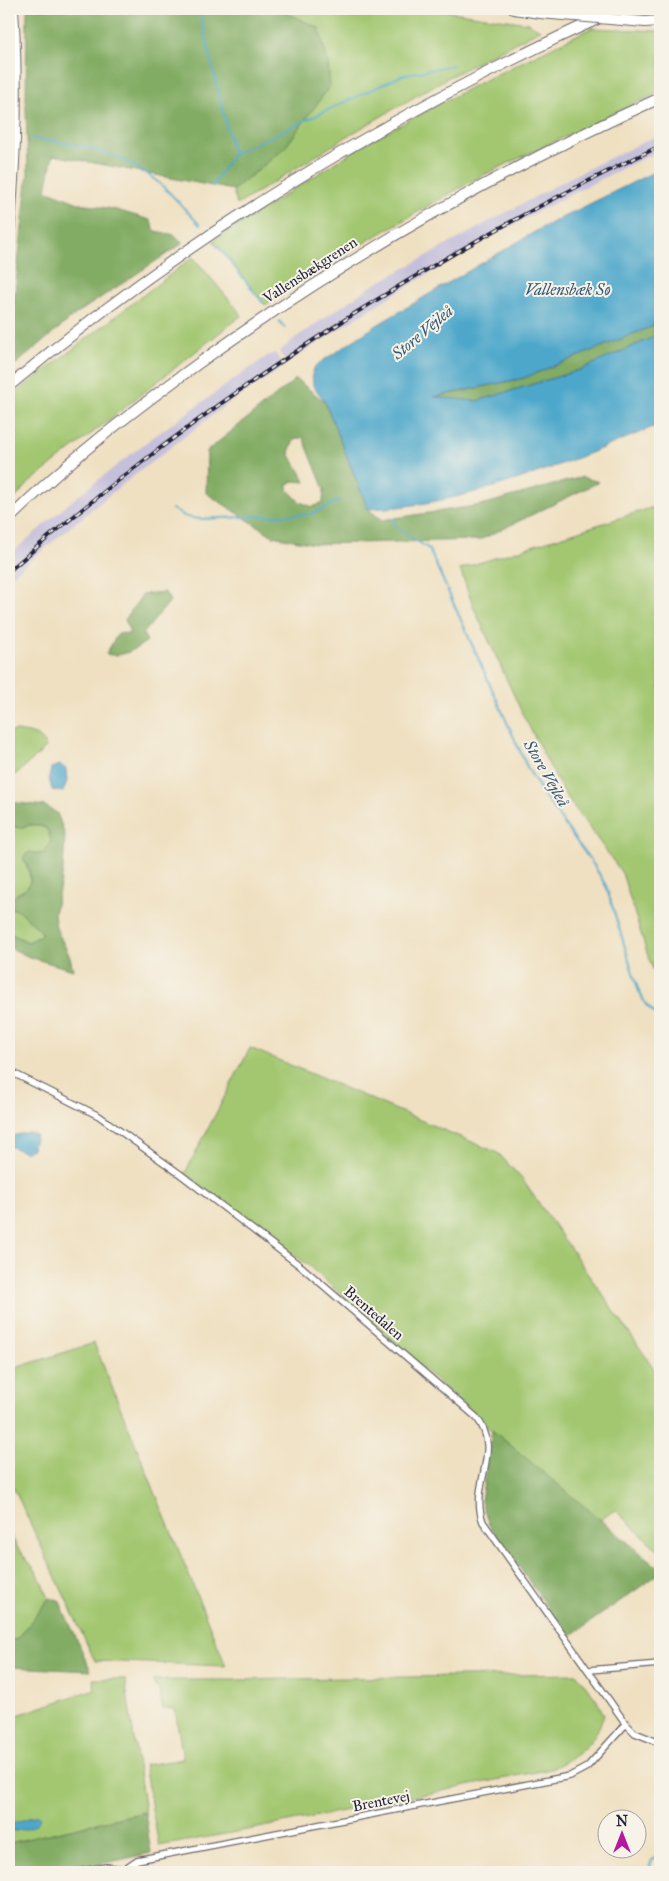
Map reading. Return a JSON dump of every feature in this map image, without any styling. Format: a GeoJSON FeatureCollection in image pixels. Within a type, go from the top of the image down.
{"type":"FeatureCollection","features":[{"type":"Feature","properties":{"kind":"highway"},"geometry":{"type":"LineString","coordinates":[[9,232],[16,112],[13,9]]}},
{"type":"Feature","properties":{"kind":"highway"},"geometry":{"type":"LineString","coordinates":[[514,9],[645,22],[660,21]]}},
{"type":"Feature","properties":{"kind":"highway"},"geometry":{"type":"LineString","coordinates":[[11,384],[109,306],[162,268],[315,167],[463,83],[619,9]]}},
{"type":"Feature","properties":{"kind":"highway","name":"Vallensbækgrenen"},"geometry":{"type":"LineString","coordinates":[[9,519],[98,440],[174,381],[327,276],[482,185],[660,98]]}},
{"type":"Feature","properties":{"kind":"street","name":"Brentedalen"},"geometry":{"type":"LineString","coordinates":[[9,1071],[100,1116],[180,1174],[303,1268],[476,1417],[484,1427],[488,1438],[478,1509],[483,1522],[590,1670],[626,1724]]}},
{"type":"Feature","properties":{"kind":"street"},"geometry":{"type":"LineString","coordinates":[[590,1670],[660,1664]]}},
{"type":"Feature","properties":{"kind":"street"},"geometry":{"type":"LineString","coordinates":[[626,1724],[635,1733],[660,1743]]}},
{"type":"Feature","properties":{"kind":"street","name":"Brentevej"},"geometry":{"type":"LineString","coordinates":[[77,1872],[106,1867],[124,1871],[137,1860],[570,1776],[588,1767],[626,1724]]}},
{"type":"Feature","properties":{"kind":"shaded area"},"geometry":{"type":"Polygon","coordinates":[[[660,134],[660,150],[494,235],[381,302],[293,359],[286,362],[279,352],[295,338],[370,287],[573,176],[660,134]]]}},
{"type":"Feature","properties":{"kind":"shaded area"},"geometry":{"type":"Polygon","coordinates":[[[275,353],[284,365],[278,371],[227,404],[114,491],[9,578],[9,555],[73,500],[145,443],[267,356],[275,353]]]}},
{"type":"Feature","properties":{"kind":"green space"},"geometry":{"type":"Polygon","coordinates":[[[27,9],[278,9],[319,28],[328,63],[330,86],[284,149],[233,190],[53,155],[46,190],[81,204],[113,209],[150,220],[155,231],[175,235],[183,243],[76,314],[9,370],[9,347],[28,173],[26,109],[27,9]]]}},
{"type":"Feature","properties":{"kind":"green space"},"geometry":{"type":"Polygon","coordinates":[[[278,9],[430,9],[528,23],[540,30],[445,79],[346,137],[237,205],[233,190],[284,149],[278,9]]]}},
{"type":"Feature","properties":{"kind":"green space"},"geometry":{"type":"Polygon","coordinates":[[[591,28],[660,31],[660,92],[479,177],[367,241],[265,305],[213,241],[368,142],[473,86],[591,28]]]}},
{"type":"Feature","properties":{"kind":"green space"},"geometry":{"type":"Polygon","coordinates":[[[193,257],[242,315],[30,482],[9,505],[9,398],[193,257]]]}},
{"type":"Feature","properties":{"kind":"green space"},"geometry":{"type":"Polygon","coordinates":[[[660,315],[660,334],[580,370],[477,401],[432,398],[524,378],[653,326],[656,318],[660,315]]]}},
{"type":"Feature","properties":{"kind":"green space"},"geometry":{"type":"Polygon","coordinates":[[[296,379],[325,402],[368,509],[382,520],[481,505],[582,477],[599,482],[480,540],[314,544],[273,536],[206,493],[207,451],[296,379]],[[303,437],[294,440],[289,452],[305,482],[294,481],[288,484],[288,490],[300,502],[313,507],[323,502],[324,489],[303,437]]]}},
{"type":"Feature","properties":{"kind":"green space"},"geometry":{"type":"Polygon","coordinates":[[[660,505],[660,988],[622,873],[564,793],[523,715],[473,606],[460,569],[660,505]]]}},
{"type":"Feature","properties":{"kind":"green space"},"geometry":{"type":"Polygon","coordinates":[[[165,592],[170,601],[143,634],[147,641],[128,652],[117,655],[106,654],[118,633],[130,634],[125,619],[143,594],[165,592]]]}},
{"type":"Feature","properties":{"kind":"green space"},"geometry":{"type":"Polygon","coordinates":[[[17,731],[39,737],[45,743],[46,748],[9,780],[9,732],[17,731]]]}},
{"type":"Feature","properties":{"kind":"green space"},"geometry":{"type":"Polygon","coordinates":[[[9,802],[45,806],[57,813],[65,835],[63,871],[54,914],[56,928],[70,957],[73,970],[29,957],[9,947],[9,933],[28,942],[39,937],[42,932],[20,911],[11,908],[9,901],[30,883],[31,878],[23,857],[29,852],[43,854],[51,841],[48,830],[41,826],[31,825],[19,828],[9,824],[9,802]]]}},
{"type":"Feature","properties":{"kind":"green space"},"geometry":{"type":"Polygon","coordinates":[[[9,824],[19,828],[31,825],[41,826],[48,830],[51,841],[43,854],[36,854],[25,863],[30,881],[26,888],[17,893],[11,908],[20,911],[42,932],[39,937],[28,942],[9,933],[9,824]]]}},
{"type":"Feature","properties":{"kind":"green space"},"geometry":{"type":"Polygon","coordinates":[[[250,1048],[498,1153],[522,1179],[660,1377],[660,1552],[615,1510],[600,1520],[491,1430],[308,1265],[184,1175],[250,1048]]]}},
{"type":"Feature","properties":{"kind":"green space"},"geometry":{"type":"Polygon","coordinates":[[[94,1343],[226,1666],[95,1661],[9,1478],[9,1370],[94,1343]]]}},
{"type":"Feature","properties":{"kind":"green space"},"geometry":{"type":"Polygon","coordinates":[[[492,1430],[660,1569],[660,1573],[569,1637],[489,1525],[481,1501],[492,1430]]]}},
{"type":"Feature","properties":{"kind":"green space"},"geometry":{"type":"Polygon","coordinates":[[[9,1532],[19,1550],[37,1572],[49,1598],[17,1640],[9,1639],[9,1532]]]}},
{"type":"Feature","properties":{"kind":"green space"},"geometry":{"type":"Polygon","coordinates":[[[49,1598],[59,1600],[91,1671],[9,1667],[9,1639],[17,1640],[49,1598]]]}},
{"type":"Feature","properties":{"kind":"green space"},"geometry":{"type":"Polygon","coordinates":[[[577,1674],[596,1699],[604,1715],[600,1726],[590,1742],[570,1759],[551,1769],[159,1846],[144,1765],[183,1759],[175,1709],[163,1709],[158,1687],[155,1688],[153,1680],[577,1674]]]}},
{"type":"Feature","properties":{"kind":"green space"},"geometry":{"type":"Polygon","coordinates":[[[93,1679],[125,1679],[145,1812],[9,1843],[9,1718],[95,1689],[93,1679]]]}},
{"type":"Feature","properties":{"kind":"green space"},"geometry":{"type":"Polygon","coordinates":[[[145,1812],[151,1853],[78,1869],[79,1872],[9,1872],[9,1843],[145,1812]]]}},
{"type":"Feature","properties":{"kind":"water","name":"Vallensbæk Sø"},"geometry":{"type":"Polygon","coordinates":[[[660,169],[660,315],[656,318],[653,326],[524,378],[434,397],[477,401],[580,370],[660,334],[660,424],[591,453],[517,480],[441,500],[368,509],[325,402],[313,385],[312,374],[315,366],[377,325],[543,227],[660,169]]]}},
{"type":"Feature","properties":{"kind":"water"},"geometry":{"type":"Polygon","coordinates":[[[60,765],[66,769],[67,781],[63,792],[52,790],[49,778],[51,768],[60,765]]]}},
{"type":"Feature","properties":{"kind":"water"},"geometry":{"type":"Polygon","coordinates":[[[28,1132],[36,1135],[32,1149],[25,1152],[9,1146],[12,1136],[28,1132]]]}},
{"type":"Feature","properties":{"kind":"water"},"geometry":{"type":"Polygon","coordinates":[[[40,1816],[36,1824],[23,1830],[9,1831],[9,1822],[17,1822],[40,1816]]]}},
{"type":"Feature","properties":{"kind":"waterway"},"geometry":{"type":"LineString","coordinates":[[199,9],[233,154],[212,186]]}},
{"type":"Feature","properties":{"kind":"waterway"},"geometry":{"type":"LineString","coordinates":[[233,154],[403,75],[453,65]]}},
{"type":"Feature","properties":{"kind":"waterway"},"geometry":{"type":"LineString","coordinates":[[31,139],[48,140],[99,150],[131,163],[159,183],[200,225]]}},
{"type":"Feature","properties":{"kind":"waterway"},"geometry":{"type":"LineString","coordinates":[[217,245],[263,303]]}},
{"type":"Feature","properties":{"kind":"waterway"},"geometry":{"type":"LineString","coordinates":[[279,321],[285,328]]}},
{"type":"Feature","properties":{"kind":"waterway"},"geometry":{"type":"LineString","coordinates":[[172,509],[186,517],[200,519],[312,514],[340,500]]}},
{"type":"Feature","properties":{"kind":"waterway","name":"Store Vejleå"},"geometry":{"type":"LineString","coordinates":[[393,519],[397,528],[429,549],[528,769],[606,886],[638,989],[646,1005],[660,1018]]}},
{"type":"Feature","properties":{"kind":"waterway"},"geometry":{"type":"LineString","coordinates":[[648,1872],[652,1860],[660,1856]]}},
{"type":"Feature","properties":{"kind":"railway"},"geometry":{"type":"LineString","coordinates":[[9,571],[160,448],[320,336],[402,284],[487,235],[573,189],[660,146]]}}]}
